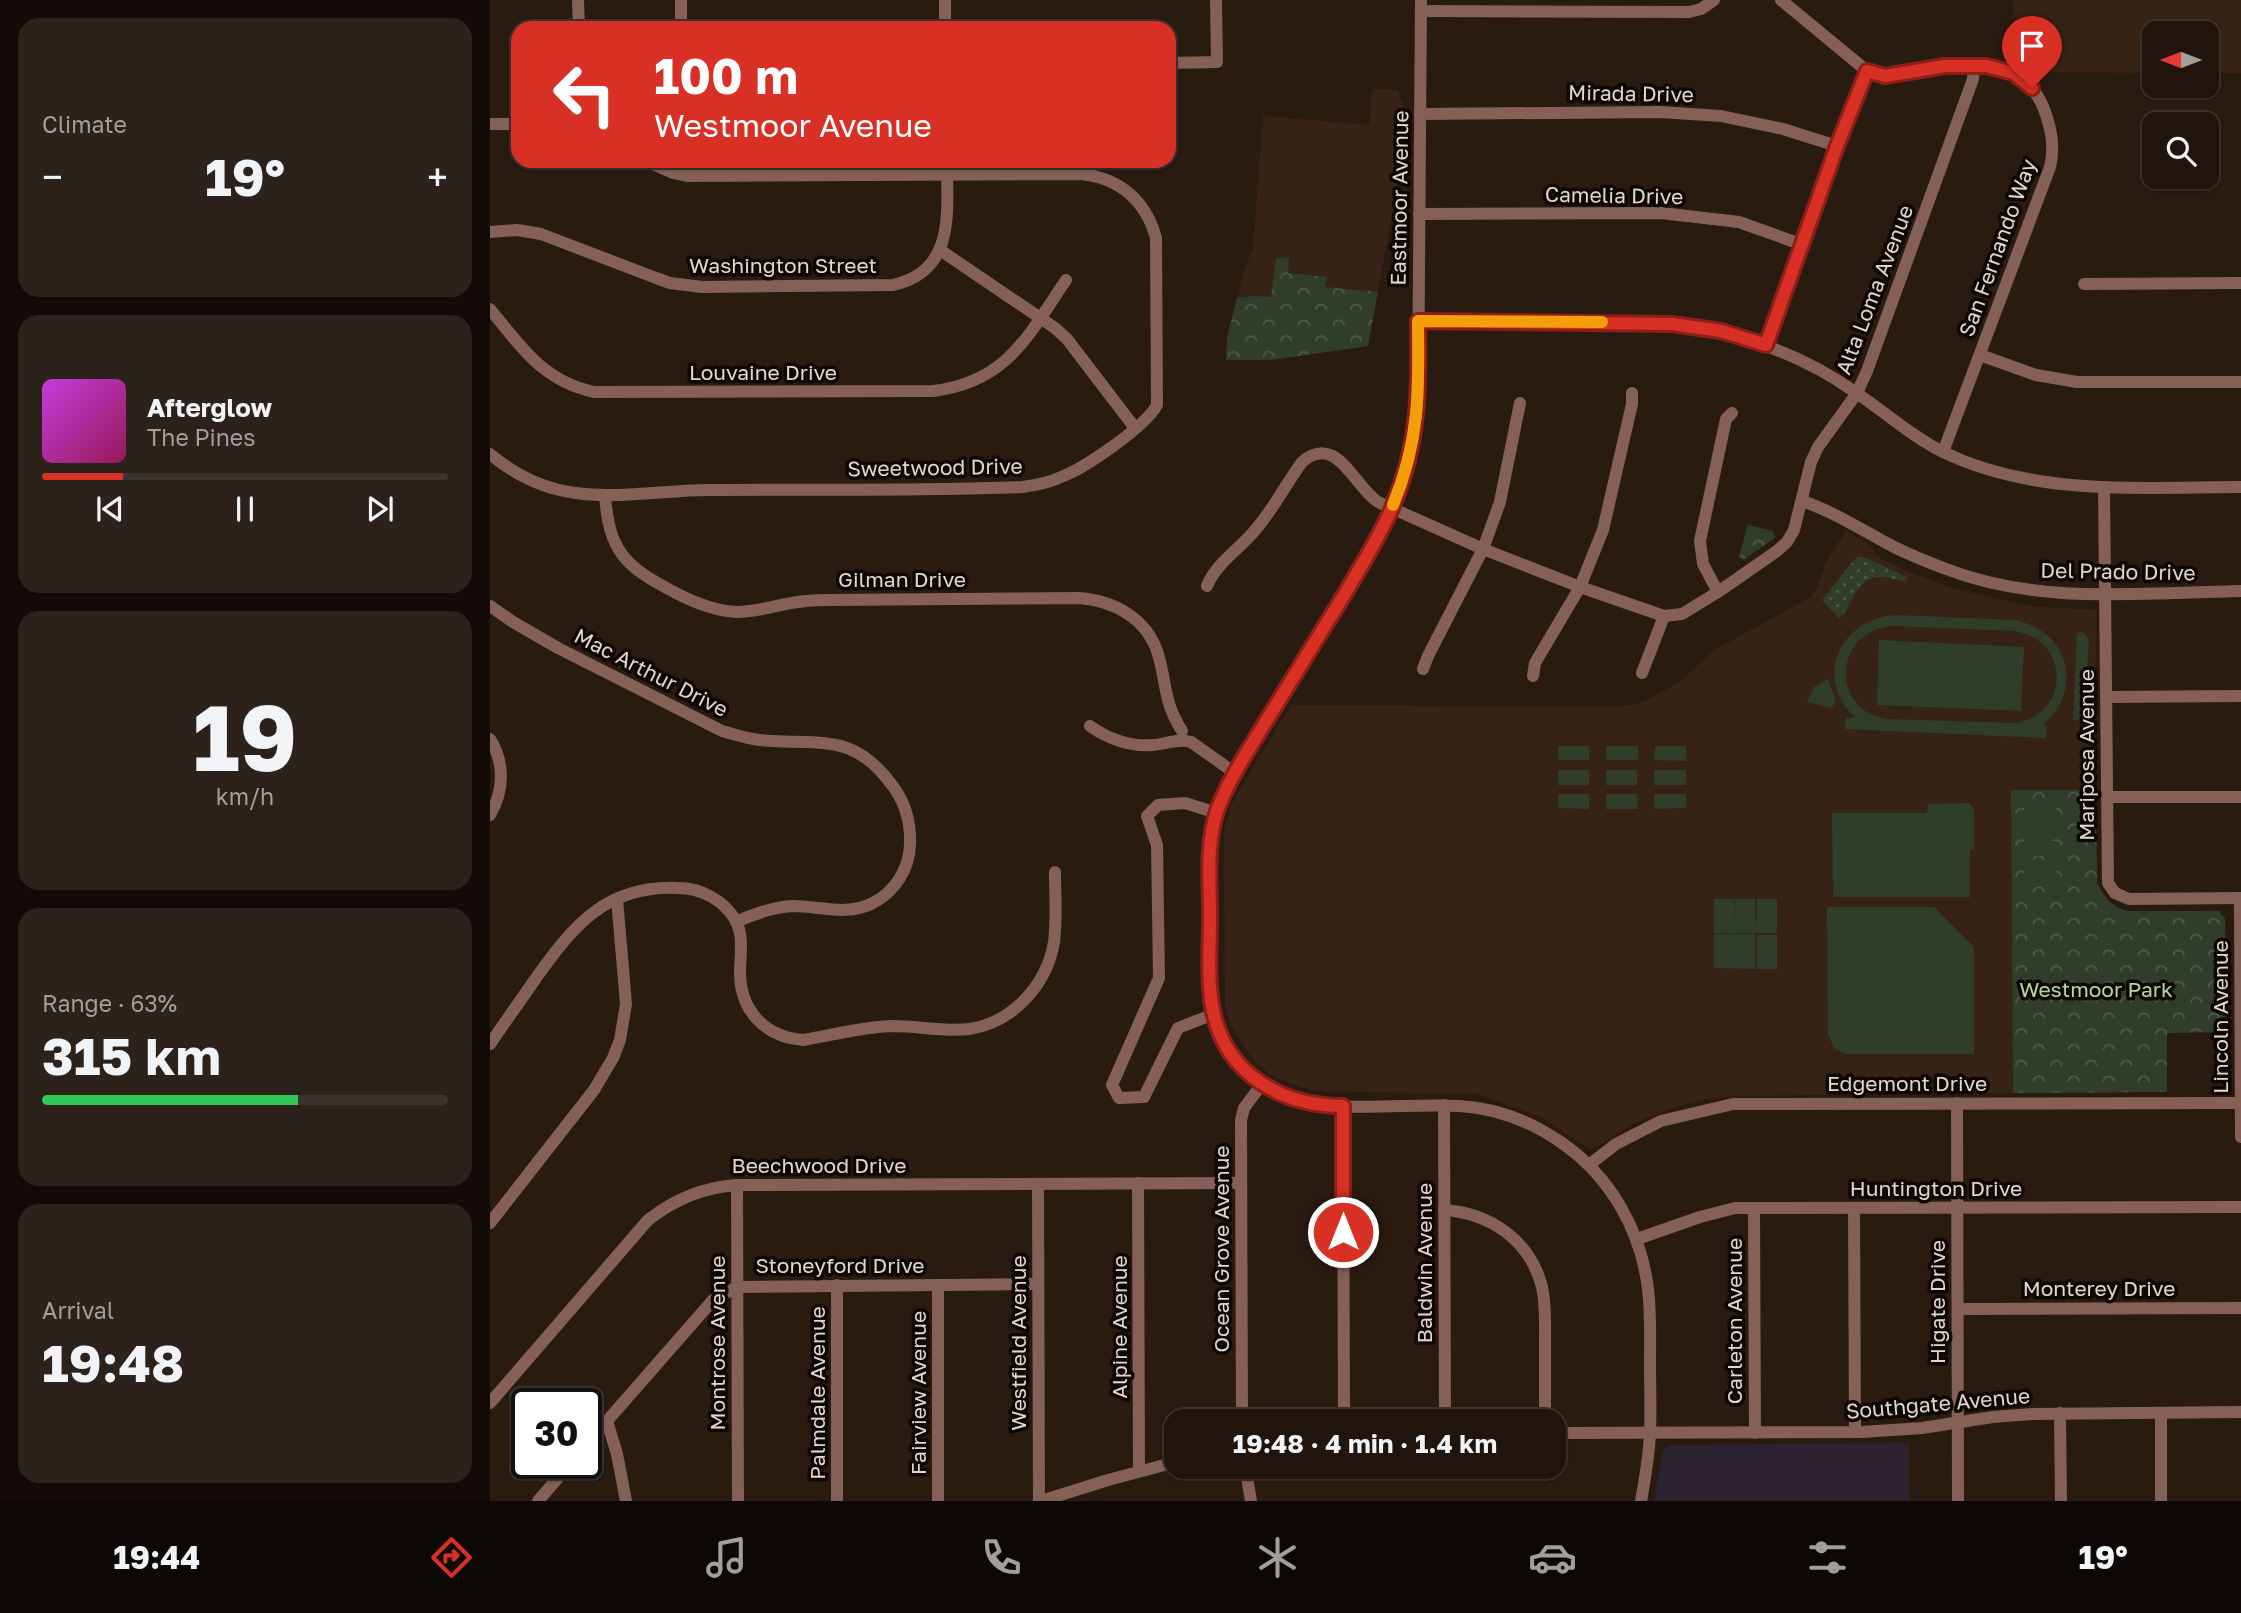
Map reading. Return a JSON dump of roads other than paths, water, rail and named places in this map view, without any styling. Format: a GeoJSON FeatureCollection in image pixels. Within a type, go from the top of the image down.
{"type":"FeatureCollection","features":[{"type":"Feature","properties":{"kind":"street"},"geometry":{"type":"LineString","coordinates":[[579,0],[579,21]]}},
{"type":"Feature","properties":{"kind":"street"},"geometry":{"type":"LineString","coordinates":[[681,0],[681,21]]}},
{"type":"Feature","properties":{"kind":"street"},"geometry":{"type":"LineString","coordinates":[[945,0],[945,21]]}},
{"type":"Feature","properties":{"kind":"street"},"geometry":{"type":"LineString","coordinates":[[1176,63],[1217,62],[1216,0]]}},
{"type":"Feature","properties":{"kind":"street"},"geometry":{"type":"LineString","coordinates":[[1421,5],[1689,12],[1702,9],[1714,0]]}},
{"type":"Feature","properties":{"kind":"street"},"geometry":{"type":"LineString","coordinates":[[1766,345],[1837,146],[1867,71],[1781,0]]}},
{"type":"Feature","properties":{"kind":"street","name":"Eastmoor Avenue"},"geometry":{"type":"LineString","coordinates":[[1421,5],[1417,425],[1404,479],[1367,558],[1235,773],[1217,813],[1210,848],[1210,985],[1214,1014],[1218,1029],[1232,1055],[1262,1084],[1300,1102],[1326,1106],[1444,1105],[1483,1109],[1522,1120],[1557,1139],[1589,1165],[1618,1200],[1637,1240],[1649,1292],[1650,1433],[1641,1501]]}},
{"type":"Feature","properties":{"kind":"street","name":"San Fernando Way"},"geometry":{"type":"LineString","coordinates":[[1867,71],[1885,76],[1945,66],[1974,65],[2008,71],[2029,84],[2043,105],[2054,146],[2050,167],[1943,452]]}},
{"type":"Feature","properties":{"kind":"street","name":"Alta Loma Avenue"},"geometry":{"type":"LineString","coordinates":[[1664,616],[1682,614],[1718,592],[1777,551],[1787,542],[1794,530],[1811,462],[1818,447],[1857,393],[1867,371],[1973,79],[1974,65]]}},
{"type":"Feature","properties":{"kind":"street","name":"Mirada Drive"},"geometry":{"type":"LineString","coordinates":[[1420,114],[1660,112],[1721,116],[1783,129],[1837,146]]}},
{"type":"Feature","properties":{"kind":"street"},"geometry":{"type":"LineString","coordinates":[[490,124],[511,124]]}},
{"type":"Feature","properties":{"kind":"street","name":"Sweetwood Drive"},"geometry":{"type":"LineString","coordinates":[[490,454],[514,472],[546,486],[577,494],[689,490],[1023,487],[1047,482],[1072,472],[1135,428],[1153,413],[1157,405],[1158,252],[1153,227],[1141,204],[1115,183],[1092,175],[947,168],[700,176],[673,173],[662,168]]}},
{"type":"Feature","properties":{"kind":"street"},"geometry":{"type":"LineString","coordinates":[[947,168],[947,223],[940,250],[1055,328],[1077,350],[1135,428]]}},
{"type":"Feature","properties":{"kind":"street","name":"Camelia Drive"},"geometry":{"type":"LineString","coordinates":[[1419,214],[1661,213],[1740,222],[1803,245]]}},
{"type":"Feature","properties":{"kind":"street","name":"Washington Street"},"geometry":{"type":"LineString","coordinates":[[490,232],[517,230],[541,234],[663,280],[702,287],[892,285],[903,283],[920,274],[940,250]]}},
{"type":"Feature","properties":{"kind":"street","name":"Louvaine Drive"},"geometry":{"type":"LineString","coordinates":[[490,309],[525,352],[550,374],[580,389],[610,393],[920,391],[947,389],[976,380],[1001,366],[1024,341],[1066,280]]}},
{"type":"Feature","properties":{"kind":"street"},"geometry":{"type":"LineString","coordinates":[[2084,284],[2241,283]]}},
{"type":"Feature","properties":{"kind":"street"},"geometry":{"type":"LineString","coordinates":[[1418,321],[1672,324],[1721,331],[1766,345],[1814,366],[1943,452],[2021,479],[2075,487],[2241,487]]}},
{"type":"Feature","properties":{"kind":"street"},"geometry":{"type":"LineString","coordinates":[[1980,355],[2036,374],[2077,382],[2241,382]]}},
{"type":"Feature","properties":{"kind":"street"},"geometry":{"type":"LineString","coordinates":[[1533,676],[1535,663],[1580,587],[1603,530],[1632,404],[1632,393]]}},
{"type":"Feature","properties":{"kind":"street"},"geometry":{"type":"LineString","coordinates":[[1423,669],[1483,549],[1500,502],[1520,403]]}},
{"type":"Feature","properties":{"kind":"street"},"geometry":{"type":"LineString","coordinates":[[1718,592],[1703,564],[1700,541],[1726,419],[1731,412]]}},
{"type":"Feature","properties":{"kind":"street"},"geometry":{"type":"LineString","coordinates":[[1207,586],[1213,573],[1246,541],[1270,512],[1297,468],[1307,457],[1321,454],[1335,457],[1349,469],[1370,497],[1392,509],[1483,549],[1664,616],[1642,673]]}},
{"type":"Feature","properties":{"kind":"street","name":"Mariposa Avenue"},"geometry":{"type":"LineString","coordinates":[[2104,488],[2108,880],[2115,893],[2133,900],[2241,898]]}},
{"type":"Feature","properties":{"kind":"street","name":"Gilman Drive"},"geometry":{"type":"LineString","coordinates":[[605,495],[608,526],[627,562],[650,579],[713,608],[737,612],[829,600],[1078,598],[1104,601],[1131,616],[1154,644],[1168,705],[1183,736]]}},
{"type":"Feature","properties":{"kind":"street","name":"Del Prado Drive"},"geometry":{"type":"LineString","coordinates":[[1802,501],[1835,513],[1884,542],[1947,570],[2024,589],[2077,594],[2241,591]]}},
{"type":"Feature","properties":{"kind":"street","name":"Mac Arthur Drive"},"geometry":{"type":"LineString","coordinates":[[490,606],[558,648],[722,731],[771,741],[836,744],[863,755],[886,776],[903,803],[910,832],[907,863],[901,876],[885,895],[861,908],[849,910],[788,906],[763,911],[736,922]]}},
{"type":"Feature","properties":{"kind":"street"},"geometry":{"type":"LineString","coordinates":[[2106,697],[2241,696]]}},
{"type":"Feature","properties":{"kind":"street"},"geometry":{"type":"LineString","coordinates":[[1090,726],[1113,739],[1134,744],[1154,745],[1183,736],[1235,773]]}},
{"type":"Feature","properties":{"kind":"street"},"geometry":{"type":"LineString","coordinates":[[490,739],[500,762],[502,775],[501,788],[490,815]]}},
{"type":"Feature","properties":{"kind":"street"},"geometry":{"type":"LineString","coordinates":[[2107,797],[2241,797]]}},
{"type":"Feature","properties":{"kind":"street"},"geometry":{"type":"LineString","coordinates":[[1214,1014],[1178,1028],[1144,1097],[1119,1098],[1112,1085],[1159,978],[1157,845],[1147,816],[1158,805],[1185,803],[1217,813]]}},
{"type":"Feature","properties":{"kind":"street"},"geometry":{"type":"LineString","coordinates":[[490,1044],[569,934],[591,914],[617,899],[657,888],[694,889],[722,904],[736,922],[740,934],[740,974],[744,998],[754,1018],[773,1032],[803,1040],[875,1027],[968,1029],[993,1021],[1017,1007],[1044,974],[1054,935],[1055,872]]}},
{"type":"Feature","properties":{"kind":"street","name":"Lincoln Avenue"},"geometry":{"type":"LineString","coordinates":[[2241,898],[2241,1137]]}},
{"type":"Feature","properties":{"kind":"street"},"geometry":{"type":"LineString","coordinates":[[490,1223],[594,1090],[613,1058],[620,1040],[626,1004],[617,899]]}},
{"type":"Feature","properties":{"kind":"street","name":"Ocean Grove Avenue"},"geometry":{"type":"LineString","coordinates":[[1242,1409],[1242,1113],[1262,1084]]}},
{"type":"Feature","properties":{"kind":"street","name":"Higate Drive"},"geometry":{"type":"LineString","coordinates":[[1957,1103],[1958,1501]]}},
{"type":"Feature","properties":{"kind":"street","name":"Edgemont Drive"},"geometry":{"type":"LineString","coordinates":[[1589,1165],[1616,1144],[1661,1121],[1733,1104],[2241,1103]]}},
{"type":"Feature","properties":{"kind":"street","name":"Baldwin Avenue"},"geometry":{"type":"LineString","coordinates":[[1444,1105],[1445,1409]]}},
{"type":"Feature","properties":{"kind":"street"},"geometry":{"type":"LineString","coordinates":[[1343,1106],[1344,1409]]}},
{"type":"Feature","properties":{"kind":"street","name":"Alpine Avenue"},"geometry":{"type":"LineString","coordinates":[[1138,1183],[1139,1471]]}},
{"type":"Feature","properties":{"kind":"street","name":"Beechwood Drive"},"geometry":{"type":"LineString","coordinates":[[490,1403],[648,1220],[669,1205],[708,1188],[737,1185],[1241,1183]]}},
{"type":"Feature","properties":{"kind":"street","name":"Westfield Avenue"},"geometry":{"type":"LineString","coordinates":[[1038,1184],[1040,1501]]}},
{"type":"Feature","properties":{"kind":"street","name":"Montrose Avenue"},"geometry":{"type":"LineString","coordinates":[[737,1185],[738,1501]]}},
{"type":"Feature","properties":{"kind":"street","name":"Huntington Drive"},"geometry":{"type":"LineString","coordinates":[[1637,1240],[1735,1208],[2241,1208]]}},
{"type":"Feature","properties":{"kind":"street"},"geometry":{"type":"LineString","coordinates":[[1854,1208],[1855,1432]]}},
{"type":"Feature","properties":{"kind":"street","name":"Carleton Avenue"},"geometry":{"type":"LineString","coordinates":[[1754,1209],[1755,1433]]}},
{"type":"Feature","properties":{"kind":"street"},"geometry":{"type":"LineString","coordinates":[[1444,1210],[1472,1213],[1501,1228],[1514,1238],[1536,1268],[1545,1307],[1545,1409]]}},
{"type":"Feature","properties":{"kind":"street","name":"Stoneyford Drive"},"geometry":{"type":"LineString","coordinates":[[602,1427],[713,1300],[737,1287],[1038,1284]]}},
{"type":"Feature","properties":{"kind":"street","name":"Palmdale Avenue"},"geometry":{"type":"LineString","coordinates":[[838,1285],[838,1501]]}},
{"type":"Feature","properties":{"kind":"street","name":"Fairview Avenue"},"geometry":{"type":"LineString","coordinates":[[938,1285],[938,1501]]}},
{"type":"Feature","properties":{"kind":"street","name":"Monterey Drive"},"geometry":{"type":"LineString","coordinates":[[1958,1309],[2241,1308]]}},
{"type":"Feature","properties":{"kind":"street","name":"Southgate Avenue"},"geometry":{"type":"LineString","coordinates":[[1566,1433],[1855,1432],[1913,1429],[2012,1415],[2241,1412]]}},
{"type":"Feature","properties":{"kind":"street"},"geometry":{"type":"LineString","coordinates":[[2060,1413],[2060,1501]]}},
{"type":"Feature","properties":{"kind":"street"},"geometry":{"type":"LineString","coordinates":[[2161,1413],[2161,1501]]}},
{"type":"Feature","properties":{"kind":"street"},"geometry":{"type":"LineString","coordinates":[[607,1421],[622,1472],[626,1501]]}},
{"type":"Feature","properties":{"kind":"street"},"geometry":{"type":"LineString","coordinates":[[1040,1501],[1164,1465]]}},
{"type":"Feature","properties":{"kind":"street"},"geometry":{"type":"LineString","coordinates":[[538,1501],[557,1479]]}},
{"type":"Feature","properties":{"kind":"street"},"geometry":{"type":"LineString","coordinates":[[1247,1479],[1251,1501]]}},
{"type":"Feature","properties":{"kind":"park label","name":"Westmoor Park"},"geometry":{"type":"Point","coordinates":[2096,990]}}]}
